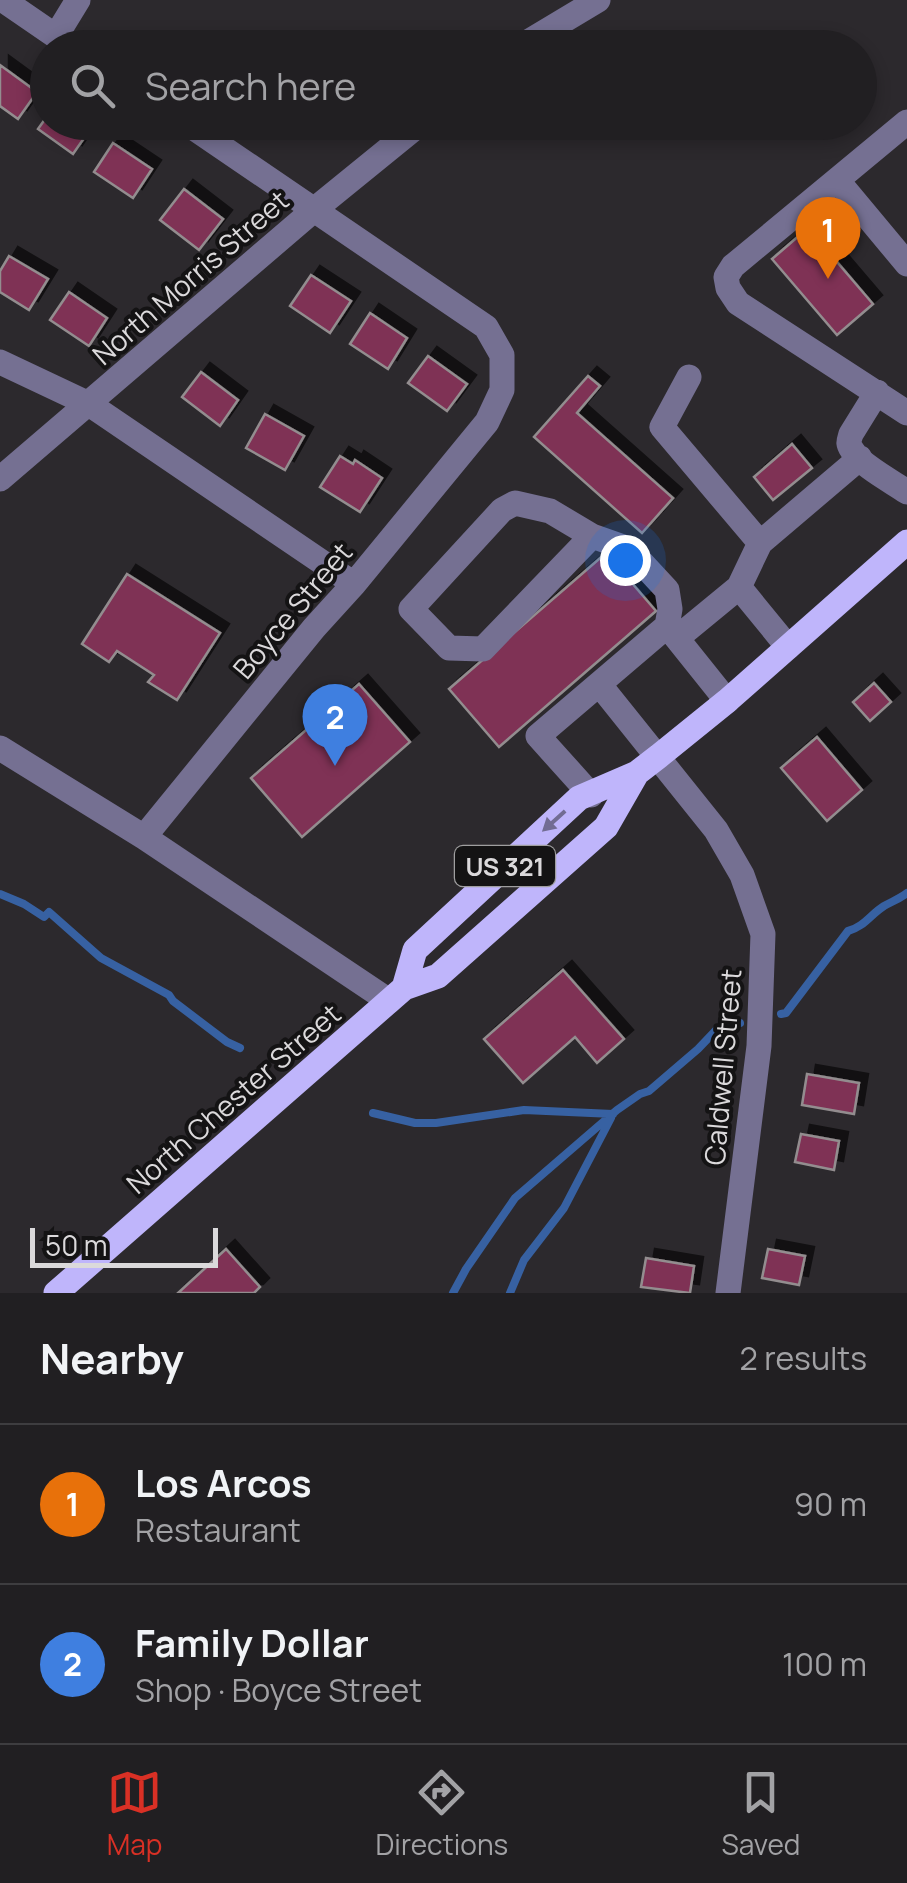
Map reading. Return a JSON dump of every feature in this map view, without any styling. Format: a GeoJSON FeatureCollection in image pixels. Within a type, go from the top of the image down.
{"type":"FeatureCollection","features":[{"type":"Feature","properties":{"kind":"main road","name":"North Chester Street"},"geometry":{"type":"LineString","coordinates":[[397,995],[415,950],[579,798],[637,773],[659,756],[727,702],[907,542]]}},
{"type":"Feature","properties":{"kind":"main road","name":"North Chester Street"},"geometry":{"type":"LineString","coordinates":[[56,1293],[397,995],[438,976],[606,827],[637,773]]}},
{"type":"Feature","properties":{"kind":"street"},"geometry":{"type":"LineString","coordinates":[[2,0],[46,30]]}},
{"type":"Feature","properties":{"kind":"street"},"geometry":{"type":"LineString","coordinates":[[68,30],[78,0]]}},
{"type":"Feature","properties":{"kind":"street"},"geometry":{"type":"LineString","coordinates":[[548,30],[598,0]]}},
{"type":"Feature","properties":{"kind":"street"},"geometry":{"type":"LineString","coordinates":[[907,122],[733,266],[726,277],[738,303],[907,414]]}},
{"type":"Feature","properties":{"kind":"street"},"geometry":{"type":"LineString","coordinates":[[212,140],[315,209]]}},
{"type":"Feature","properties":{"kind":"street","name":"North Morris Street"},"geometry":{"type":"LineString","coordinates":[[0,479],[400,140]]}},
{"type":"Feature","properties":{"kind":"street"},"geometry":{"type":"LineString","coordinates":[[837,180],[907,264]]}},
{"type":"Feature","properties":{"kind":"street","name":"Boyce Street"},"geometry":{"type":"LineString","coordinates":[[144,838],[487,422],[502,390],[502,355],[486,327],[315,209]]}},
{"type":"Feature","properties":{"kind":"street"},"geometry":{"type":"LineString","coordinates":[[0,362],[89,404],[354,584]]}},
{"type":"Feature","properties":{"kind":"street"},"geometry":{"type":"LineString","coordinates":[[689,378],[662,427],[760,543]]}},
{"type":"Feature","properties":{"kind":"street"},"geometry":{"type":"LineString","coordinates":[[877,392],[848,441],[850,449],[907,492]]}},
{"type":"Feature","properties":{"kind":"street"},"geometry":{"type":"LineString","coordinates":[[592,794],[538,736],[599,684],[739,587],[760,543],[860,458]]}},
{"type":"Feature","properties":{"kind":"street"},"geometry":{"type":"LineString","coordinates":[[592,536],[483,649],[449,648],[411,609],[502,510],[515,503],[550,511],[592,536],[630,549],[667,590],[672,632],[727,702]]}},
{"type":"Feature","properties":{"kind":"street"},"geometry":{"type":"LineString","coordinates":[[739,587],[788,647]]}},
{"type":"Feature","properties":{"kind":"street","name":"Caldwell Street"},"geometry":{"type":"LineString","coordinates":[[599,684],[716,830],[742,876],[763,934],[759,1046],[728,1293]]}},
{"type":"Feature","properties":{"kind":"street"},"geometry":{"type":"LineString","coordinates":[[0,748],[397,995]]}},
{"type":"Feature","properties":{"kind":"building"},"geometry":{"type":"Polygon","coordinates":[[[0,65],[30,87],[30,102],[18,119],[0,106],[0,65]]]}},
{"type":"Feature","properties":{"kind":"building"},"geometry":{"type":"Polygon","coordinates":[[[53,140],[83,140],[73,154],[53,140]]]}},
{"type":"Feature","properties":{"kind":"building"},"geometry":{"type":"Polygon","coordinates":[[[113,143],[152,169],[133,198],[94,172],[113,143]]]}},
{"type":"Feature","properties":{"kind":"building"},"geometry":{"type":"Polygon","coordinates":[[[184,189],[223,219],[199,250],[160,220],[184,189]]]}},
{"type":"Feature","properties":{"kind":"building"},"geometry":{"type":"Polygon","coordinates":[[[808,228],[873,304],[837,335],[772,259],[808,228]]]}},
{"type":"Feature","properties":{"kind":"building"},"geometry":{"type":"Polygon","coordinates":[[[9,256],[48,279],[29,310],[0,292],[0,271],[9,256]]]}},
{"type":"Feature","properties":{"kind":"building"},"geometry":{"type":"Polygon","coordinates":[[[311,275],[351,301],[330,333],[290,306],[311,275]]]}},
{"type":"Feature","properties":{"kind":"building"},"geometry":{"type":"Polygon","coordinates":[[[69,292],[107,318],[89,346],[50,320],[69,292]]]}},
{"type":"Feature","properties":{"kind":"building"},"geometry":{"type":"Polygon","coordinates":[[[370,313],[407,338],[388,369],[350,344],[370,313]]]}},
{"type":"Feature","properties":{"kind":"building"},"geometry":{"type":"Polygon","coordinates":[[[428,356],[467,384],[447,411],[408,383],[428,356]]]}},
{"type":"Feature","properties":{"kind":"building"},"geometry":{"type":"Polygon","coordinates":[[[201,372],[238,400],[220,426],[182,397],[201,372]]]}},
{"type":"Feature","properties":{"kind":"building"},"geometry":{"type":"Polygon","coordinates":[[[588,376],[600,386],[577,413],[673,498],[642,533],[534,437],[588,376]]]}},
{"type":"Feature","properties":{"kind":"building"},"geometry":{"type":"Polygon","coordinates":[[[265,414],[304,436],[285,470],[246,448],[265,414]]]}},
{"type":"Feature","properties":{"kind":"building"},"geometry":{"type":"Polygon","coordinates":[[[792,444],[812,468],[773,500],[754,477],[792,444]]]}},
{"type":"Feature","properties":{"kind":"building"},"geometry":{"type":"Polygon","coordinates":[[[340,456],[353,464],[355,460],[382,478],[360,512],[320,487],[340,456]]]}},
{"type":"Feature","properties":{"kind":"building"},"geometry":{"type":"Polygon","coordinates":[[[606,553],[656,611],[499,747],[449,689],[606,553]]]}},
{"type":"Feature","properties":{"kind":"building"},"geometry":{"type":"Polygon","coordinates":[[[127,574],[220,633],[177,700],[148,682],[154,675],[117,651],[109,662],[82,644],[127,574]]]}},
{"type":"Feature","properties":{"kind":"building"},"geometry":{"type":"Polygon","coordinates":[[[874,683],[891,702],[870,721],[853,702],[874,683]]]}},
{"type":"Feature","properties":{"kind":"building"},"geometry":{"type":"Polygon","coordinates":[[[359,684],[410,742],[302,837],[251,778],[359,684]]]}},
{"type":"Feature","properties":{"kind":"building"},"geometry":{"type":"Polygon","coordinates":[[[817,737],[862,790],[827,821],[781,768],[817,737]]]}},
{"type":"Feature","properties":{"kind":"building"},"geometry":{"type":"Polygon","coordinates":[[[563,970],[624,1039],[597,1063],[575,1037],[523,1083],[484,1039],[563,970]]]}},
{"type":"Feature","properties":{"kind":"building"},"geometry":{"type":"Polygon","coordinates":[[[807,1074],[859,1083],[854,1114],[802,1105],[807,1074]]]}},
{"type":"Feature","properties":{"kind":"building"},"geometry":{"type":"Polygon","coordinates":[[[801,1134],[839,1141],[834,1170],[795,1162],[801,1134]]]}},
{"type":"Feature","properties":{"kind":"building"},"geometry":{"type":"Polygon","coordinates":[[[226,1249],[260,1287],[254,1293],[178,1293],[226,1249]]]}},
{"type":"Feature","properties":{"kind":"building"},"geometry":{"type":"Polygon","coordinates":[[[768,1249],[805,1256],[799,1285],[762,1278],[768,1249]]]}},
{"type":"Feature","properties":{"kind":"building"},"geometry":{"type":"Polygon","coordinates":[[[646,1258],[694,1266],[690,1293],[641,1287],[646,1258]]]}},
{"type":"Feature","properties":{"kind":"waterway"},"geometry":{"type":"LineString","coordinates":[[781,1014],[786,1013],[848,931],[907,893]]}},
{"type":"Feature","properties":{"kind":"waterway"},"geometry":{"type":"LineString","coordinates":[[0,894],[44,917],[49,912],[101,958],[169,995],[240,1048]]}},
{"type":"Feature","properties":{"kind":"waterway"},"geometry":{"type":"LineString","coordinates":[[453,1293],[515,1198],[617,1110],[649,1091],[718,1028],[740,1023]]}},
{"type":"Feature","properties":{"kind":"waterway"},"geometry":{"type":"LineString","coordinates":[[373,1113],[415,1123],[524,1110],[613,1114]]}},
{"type":"Feature","properties":{"kind":"waterway"},"geometry":{"type":"LineString","coordinates":[[510,1293],[524,1260],[564,1208],[611,1118]]}},
{"type":"Feature","properties":{"kind":"place","name":"Los Arcos"},"geometry":{"type":"Point","coordinates":[828,279]}},
{"type":"Feature","properties":{"kind":"place","name":"Family Dollar"},"geometry":{"type":"Point","coordinates":[335,766]}}]}
